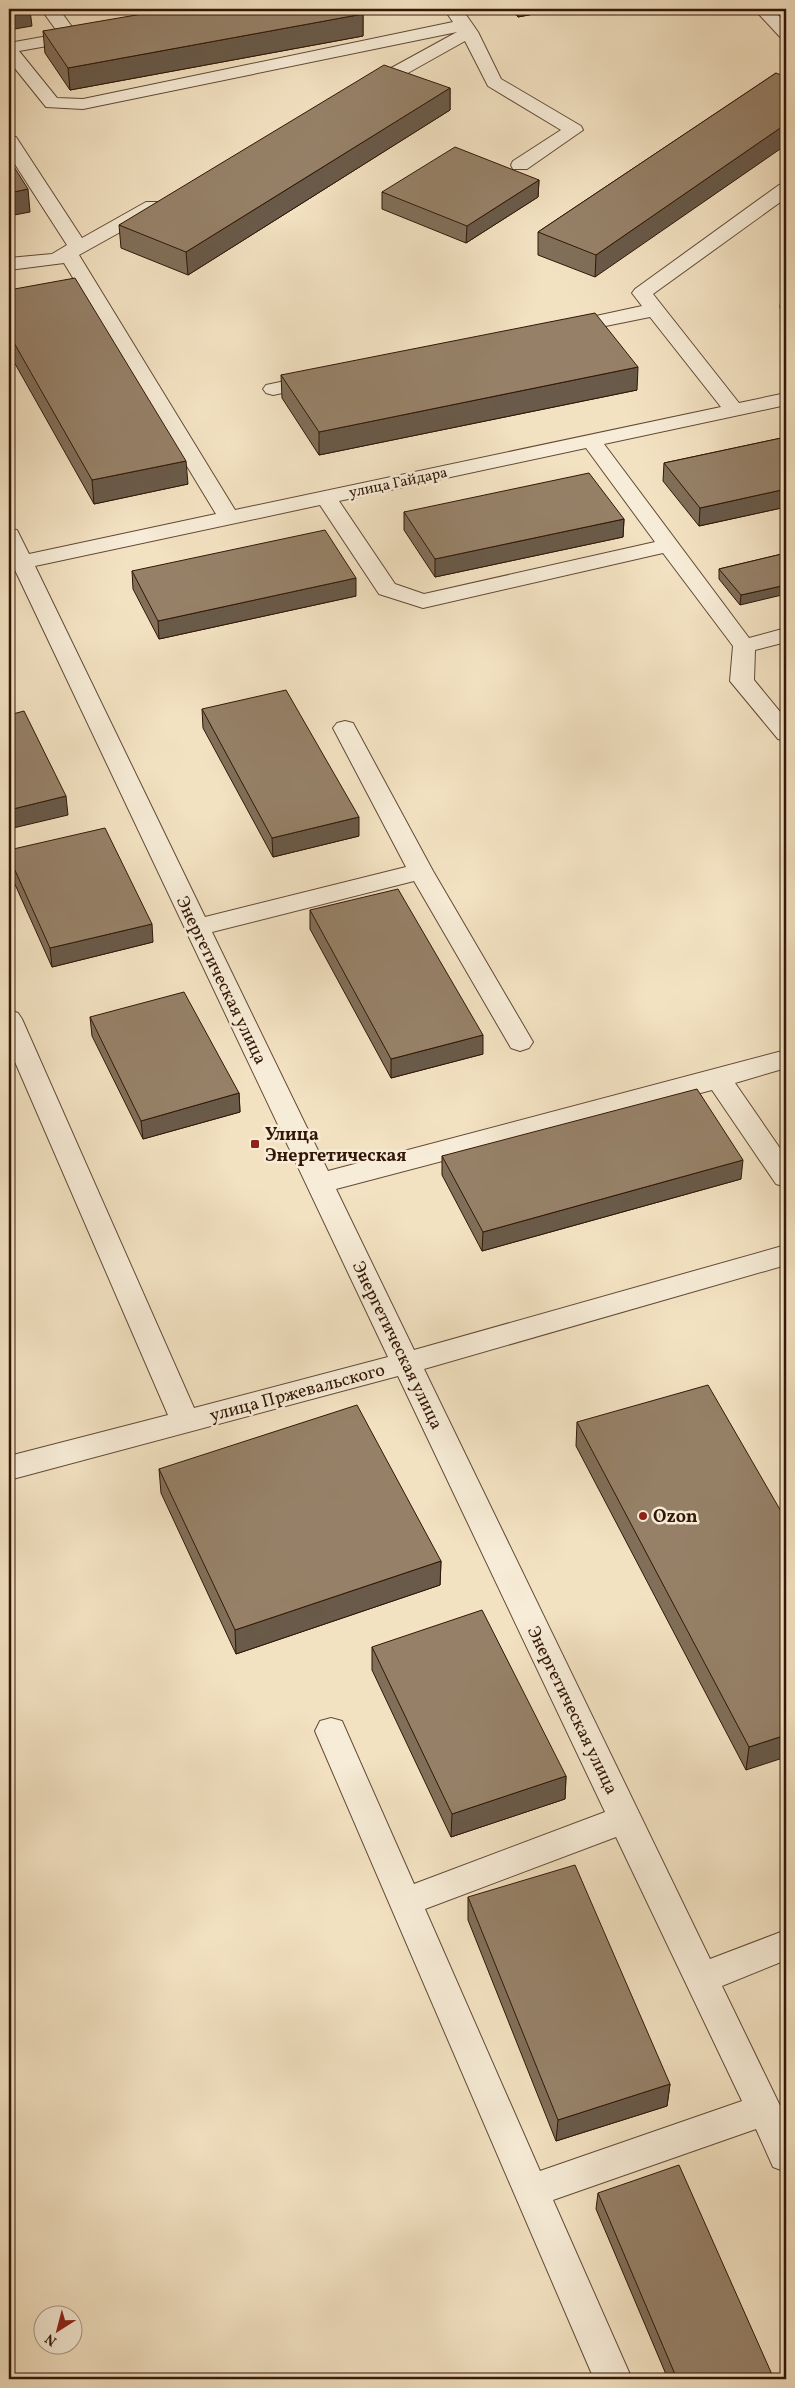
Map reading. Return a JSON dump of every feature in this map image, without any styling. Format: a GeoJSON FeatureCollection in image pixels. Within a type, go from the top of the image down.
{"type":"FeatureCollection","features":[{"type":"Feature","properties":{"kind":"street"},"geometry":{"type":"LineString","coordinates":[[50,9],[71,37]]}},
{"type":"Feature","properties":{"kind":"street"},"geometry":{"type":"LineString","coordinates":[[453,9],[466,28],[494,82],[574,130],[520,164]]}},
{"type":"Feature","properties":{"kind":"street"},"geometry":{"type":"LineString","coordinates":[[763,9],[786,34]]}},
{"type":"Feature","properties":{"kind":"street"},"geometry":{"type":"LineString","coordinates":[[100,32],[9,49],[52,103],[83,104],[466,28]]}},
{"type":"Feature","properties":{"kind":"street"},"geometry":{"type":"LineString","coordinates":[[356,94],[466,28]]}},
{"type":"Feature","properties":{"kind":"street"},"geometry":{"type":"LineString","coordinates":[[9,141],[229,518]]}},
{"type":"Feature","properties":{"kind":"street"},"geometry":{"type":"LineString","coordinates":[[734,410],[642,293],[786,189]]}},
{"type":"Feature","properties":{"kind":"street"},"geometry":{"type":"LineString","coordinates":[[9,264],[57,259],[165,200]]}},
{"type":"Feature","properties":{"kind":"street"},"geometry":{"type":"LineString","coordinates":[[547,332],[654,310]]}},
{"type":"Feature","properties":{"kind":"street"},"geometry":{"type":"LineString","coordinates":[[273,390],[342,375]]}},
{"type":"Feature","properties":{"kind":"street","name":"улица Гайдара"},"geometry":{"type":"LineString","coordinates":[[15,564],[786,399]]}},
{"type":"Feature","properties":{"kind":"street"},"geometry":{"type":"LineString","coordinates":[[591,441],[744,646],[742,681],[786,734]]}},
{"type":"Feature","properties":{"kind":"street"},"geometry":{"type":"LineString","coordinates":[[326,497],[387,589],[423,602],[668,545]]}},
{"type":"Feature","properties":{"kind":"street","name":"Энергетическая улица"},"geometry":{"type":"LineString","coordinates":[[9,535],[15,564],[196,927],[786,2155]]}},
{"type":"Feature","properties":{"kind":"street"},"geometry":{"type":"LineString","coordinates":[[744,646],[786,635]]}},
{"type":"Feature","properties":{"kind":"street"},"geometry":{"type":"LineString","coordinates":[[345,728],[421,871],[520,1042]]}},
{"type":"Feature","properties":{"kind":"street"},"geometry":{"type":"LineString","coordinates":[[196,927],[421,871]]}},
{"type":"Feature","properties":{"kind":"street"},"geometry":{"type":"LineString","coordinates":[[9,1019],[185,1421]]}},
{"type":"Feature","properties":{"kind":"street"},"geometry":{"type":"LineString","coordinates":[[320,1183],[718,1079],[786,1059]]}},
{"type":"Feature","properties":{"kind":"street"},"geometry":{"type":"LineString","coordinates":[[718,1079],[786,1177]]}},
{"type":"Feature","properties":{"kind":"street","name":"улица Пржевальского"},"geometry":{"type":"LineString","coordinates":[[9,1468],[406,1363],[786,1255]]}},
{"type":"Feature","properties":{"kind":"street"},"geometry":{"type":"LineString","coordinates":[[331,1731],[613,2379]]}},
{"type":"Feature","properties":{"kind":"street"},"geometry":{"type":"LineString","coordinates":[[405,1902],[625,1819]]}},
{"type":"Feature","properties":{"kind":"street"},"geometry":{"type":"LineString","coordinates":[[702,1978],[786,1945]]}},
{"type":"Feature","properties":{"kind":"street"},"geometry":{"type":"LineString","coordinates":[[531,2191],[764,2110]]}},
{"type":"Feature","properties":{"kind":"building"},"geometry":{"type":"Polygon","coordinates":[[[9,9],[29,9],[30,10],[9,14],[9,9]]]}},
{"type":"Feature","properties":{"kind":"building"},"geometry":{"type":"Polygon","coordinates":[[[171,9],[358,9],[363,14],[68,68],[43,31],[171,9]]]}},
{"type":"Feature","properties":{"kind":"building"},"geometry":{"type":"Polygon","coordinates":[[[384,65],[450,88],[186,252],[119,225],[384,65]]]}},
{"type":"Feature","properties":{"kind":"building"},"geometry":{"type":"Polygon","coordinates":[[[776,73],[786,77],[786,124],[596,255],[538,232],[776,73]]]}},
{"type":"Feature","properties":{"kind":"building"},"geometry":{"type":"Polygon","coordinates":[[[455,147],[539,180],[467,226],[382,192],[455,147]]]}},
{"type":"Feature","properties":{"kind":"building"},"geometry":{"type":"Polygon","coordinates":[[[9,159],[28,189],[9,193],[9,159]]]}},
{"type":"Feature","properties":{"kind":"building"},"geometry":{"type":"Polygon","coordinates":[[[75,278],[186,461],[92,480],[9,334],[9,290],[75,278]]]}},
{"type":"Feature","properties":{"kind":"building"},"geometry":{"type":"Polygon","coordinates":[[[595,313],[638,367],[319,432],[281,375],[595,313]]]}},
{"type":"Feature","properties":{"kind":"building"},"geometry":{"type":"Polygon","coordinates":[[[786,437],[786,489],[700,508],[664,463],[786,437]]]}},
{"type":"Feature","properties":{"kind":"building"},"geometry":{"type":"Polygon","coordinates":[[[589,473],[624,519],[435,559],[404,512],[589,473]]]}},
{"type":"Feature","properties":{"kind":"building"},"geometry":{"type":"Polygon","coordinates":[[[325,530],[356,578],[158,621],[132,571],[325,530]]]}},
{"type":"Feature","properties":{"kind":"building"},"geometry":{"type":"Polygon","coordinates":[[[786,553],[786,585],[741,595],[719,569],[786,553]]]}},
{"type":"Feature","properties":{"kind":"building"},"geometry":{"type":"Polygon","coordinates":[[[286,690],[359,817],[272,838],[202,709],[286,690]]]}},
{"type":"Feature","properties":{"kind":"building"},"geometry":{"type":"Polygon","coordinates":[[[24,711],[66,796],[9,810],[9,715],[24,711]]]}},
{"type":"Feature","properties":{"kind":"building"},"geometry":{"type":"Polygon","coordinates":[[[105,828],[152,924],[50,948],[9,857],[9,850],[105,828]]]}},
{"type":"Feature","properties":{"kind":"building"},"geometry":{"type":"Polygon","coordinates":[[[398,889],[483,1035],[391,1059],[310,910],[398,889]]]}},
{"type":"Feature","properties":{"kind":"building"},"geometry":{"type":"Polygon","coordinates":[[[184,992],[239,1093],[141,1121],[90,1017],[184,992]]]}},
{"type":"Feature","properties":{"kind":"building"},"geometry":{"type":"Polygon","coordinates":[[[697,1089],[743,1160],[483,1232],[442,1156],[697,1089]]]}},
{"type":"Feature","properties":{"kind":"building"},"geometry":{"type":"Polygon","coordinates":[[[708,1385],[786,1520],[786,1735],[749,1747],[577,1422],[708,1385]]]}},
{"type":"Feature","properties":{"kind":"building"},"geometry":{"type":"Polygon","coordinates":[[[357,1405],[441,1561],[235,1630],[159,1469],[357,1405]]]}},
{"type":"Feature","properties":{"kind":"building"},"geometry":{"type":"Polygon","coordinates":[[[482,1610],[566,1776],[452,1814],[372,1647],[482,1610]]]}},
{"type":"Feature","properties":{"kind":"building"},"geometry":{"type":"Polygon","coordinates":[[[575,1865],[670,2084],[558,2120],[468,1897],[575,1865]]]}},
{"type":"Feature","properties":{"kind":"building"},"geometry":{"type":"Polygon","coordinates":[[[679,2165],[774,2379],[677,2379],[598,2193],[679,2165]]]}},
{"type":"Feature","properties":{"kind":"place","name":"Улица Энергетическая"},"geometry":{"type":"Point","coordinates":[255,1144]}},
{"type":"Feature","properties":{"kind":"place","name":"Ozon"},"geometry":{"type":"Point","coordinates":[643,1516]}}]}
